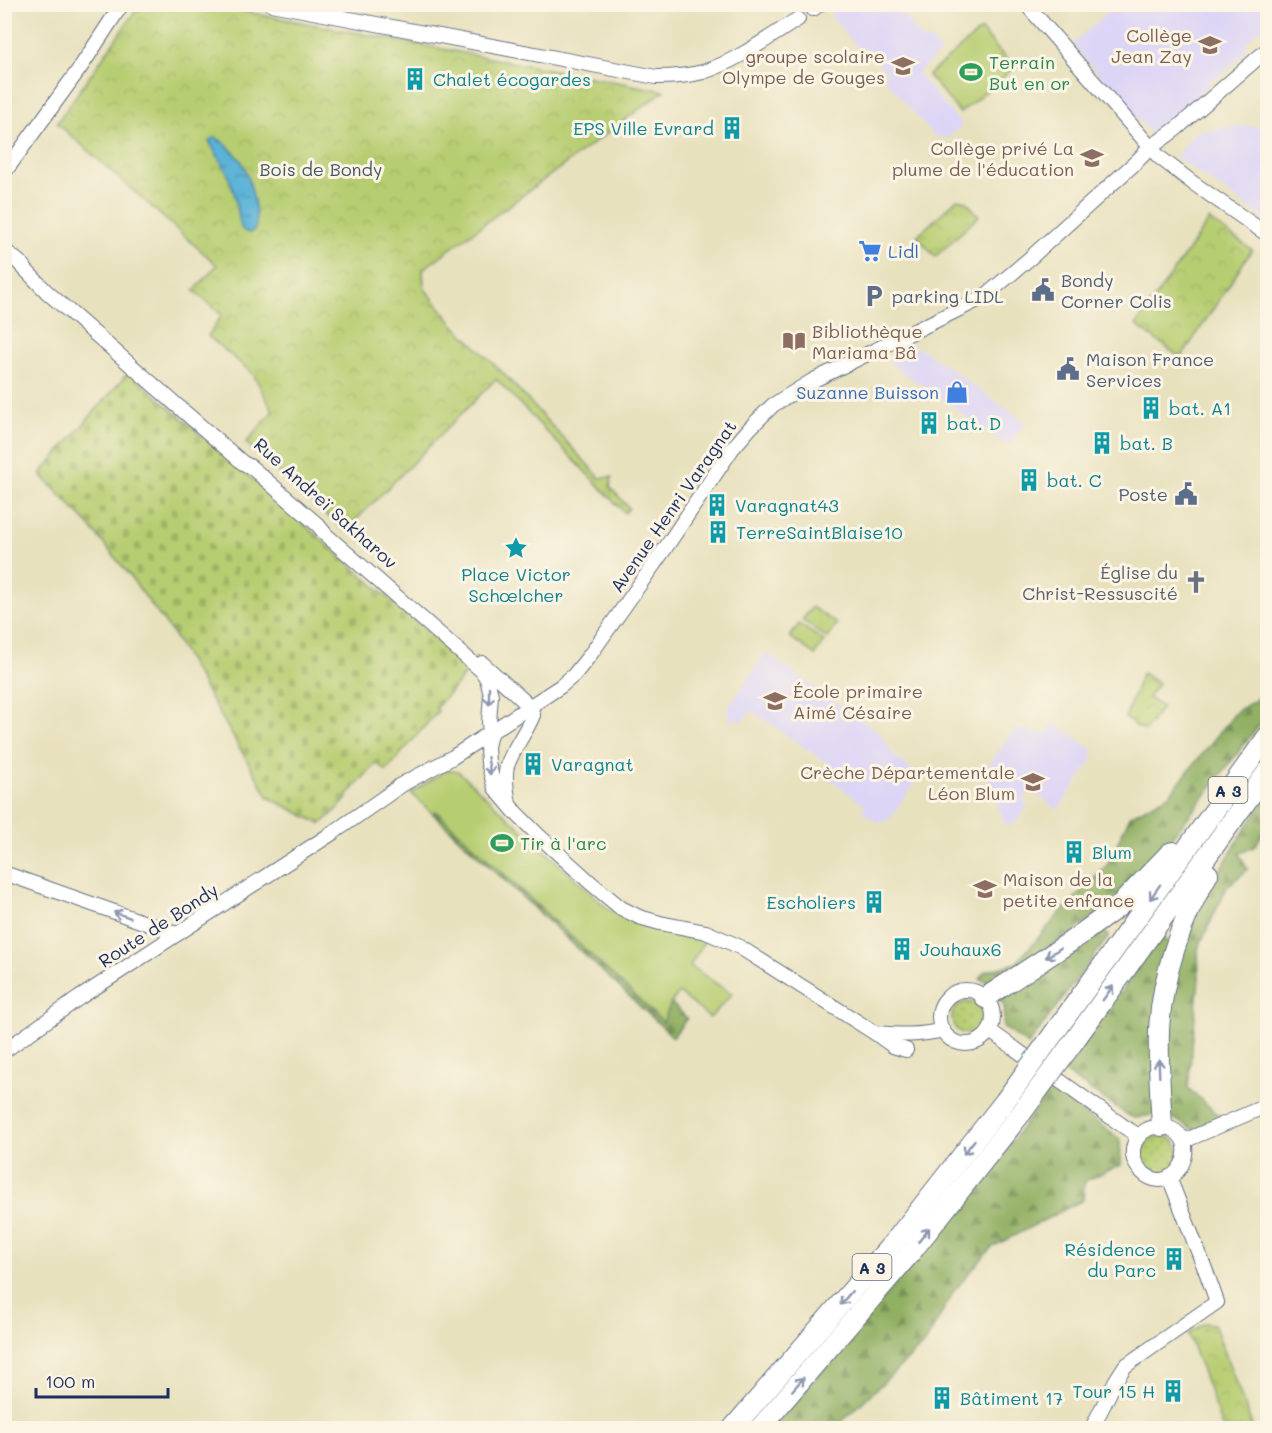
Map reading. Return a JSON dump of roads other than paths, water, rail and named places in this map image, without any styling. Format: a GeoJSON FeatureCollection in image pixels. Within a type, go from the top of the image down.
{"type":"FeatureCollection","features":[{"type":"Feature","properties":{"kind":"highway","name":"A 3"},"geometry":{"type":"LineString","coordinates":[[733,1428],[898,1236],[1005,1101],[1268,736]]}},
{"type":"Feature","properties":{"kind":"highway","name":"A 3"},"geometry":{"type":"LineString","coordinates":[[760,1428],[912,1251],[1022,1112],[1268,771]]}},
{"type":"Feature","properties":{"kind":"highway"},"geometry":{"type":"LineString","coordinates":[[1162,1126],[1158,1063],[1159,1027],[1165,986],[1174,952],[1197,893],[1211,869],[1218,840]]}},
{"type":"Feature","properties":{"kind":"highway"},"geometry":{"type":"LineString","coordinates":[[985,998],[1118,907],[1170,853],[1189,844]]}},
{"type":"Feature","properties":{"kind":"street"},"geometry":{"type":"LineString","coordinates":[[4,173],[80,68],[122,4]]}},
{"type":"Feature","properties":{"kind":"street"},"geometry":{"type":"LineString","coordinates":[[271,4],[656,77],[691,75],[725,63],[798,19]]}},
{"type":"Feature","properties":{"kind":"street"},"geometry":{"type":"LineString","coordinates":[[1026,4],[1150,148],[1172,168],[1268,235]]}},
{"type":"Feature","properties":{"kind":"street","name":"Avenue Henri Varagnat"},"geometry":{"type":"LineString","coordinates":[[334,832],[399,786],[495,729],[590,655],[732,449],[773,405],[812,381],[984,297],[1029,260],[1150,148],[1176,129],[1268,49]]}},
{"type":"Feature","properties":{"kind":"street","name":"Rue Andreï Sakharov"},"geometry":{"type":"LineString","coordinates":[[4,250],[146,367],[167,390],[339,536],[400,593],[417,605],[527,704]]}},
{"type":"Feature","properties":{"kind":"street","name":"Rue Andreï Sakharov"},"geometry":{"type":"LineString","coordinates":[[18,262],[47,292],[243,463],[251,467],[318,525],[326,535],[482,671],[487,679],[491,695],[495,729],[487,747],[488,763],[495,788],[538,835],[592,884],[621,908],[639,917],[706,932],[738,946],[893,1046],[906,1050]]}},
{"type":"Feature","properties":{"kind":"street"},"geometry":{"type":"LineString","coordinates":[[509,804],[506,782],[507,766],[529,727],[533,715],[527,704]]}},
{"type":"Feature","properties":{"kind":"street"},"geometry":{"type":"LineString","coordinates":[[495,729],[518,733],[529,727]]}},
{"type":"Feature","properties":{"kind":"street","name":"Route de Bondy"},"geometry":{"type":"LineString","coordinates":[[4,1051],[79,998],[334,832]]}},
{"type":"Feature","properties":{"kind":"street"},"geometry":{"type":"LineString","coordinates":[[4,873],[177,934]]}},
{"type":"Feature","properties":{"kind":"street"},"geometry":{"type":"LineString","coordinates":[[964,990],[979,993],[985,998],[991,1005],[993,1014],[990,1031],[977,1042],[968,1044],[951,1040],[940,1023],[944,1003],[951,995],[964,990]]}},
{"type":"Feature","properties":{"kind":"street","name":"Rue Andreï Sakharov"},"geometry":{"type":"LineString","coordinates":[[875,1033],[927,1035],[943,1030]]}},
{"type":"Feature","properties":{"kind":"street"},"geometry":{"type":"LineString","coordinates":[[990,1031],[1139,1136]]}},
{"type":"Feature","properties":{"kind":"street"},"geometry":{"type":"LineString","coordinates":[[1184,1141],[1268,1105]]}},
{"type":"Feature","properties":{"kind":"street"},"geometry":{"type":"LineString","coordinates":[[1162,1126],[1172,1128],[1179,1134],[1184,1141],[1186,1153],[1183,1165],[1177,1172],[1158,1180],[1147,1177],[1137,1167],[1132,1152],[1139,1136],[1149,1128],[1162,1126]]}},
{"type":"Feature","properties":{"kind":"street"},"geometry":{"type":"LineString","coordinates":[[1092,1428],[1125,1366],[1217,1302],[1169,1177]]}},
{"type":"Feature","properties":{"kind":"water"},"geometry":{"type":"Polygon","coordinates":[[[215,137],[235,154],[242,162],[246,172],[256,218],[254,230],[250,233],[241,228],[227,172],[209,141],[215,137]]]}},
{"type":"Feature","properties":{"kind":"place","name":"Collège Jean Zay"},"geometry":{"type":"Point","coordinates":[1210,45]}},
{"type":"Feature","properties":{"kind":"place","name":"groupe scolaire Olympe de Gouges"},"geometry":{"type":"Point","coordinates":[903,66]}},
{"type":"Feature","properties":{"kind":"place","name":"Terrain But en or"},"geometry":{"type":"Point","coordinates":[971,72]}},
{"type":"Feature","properties":{"kind":"place","name":"Chalet écogardes"},"geometry":{"type":"Point","coordinates":[415,79]}},
{"type":"Feature","properties":{"kind":"place","name":"EPS Ville Evrard"},"geometry":{"type":"Point","coordinates":[732,128]}},
{"type":"Feature","properties":{"kind":"place","name":"Collège privé La plume de l'éducation"},"geometry":{"type":"Point","coordinates":[1092,158]}},
{"type":"Feature","properties":{"kind":"place","name":"Lidl"},"geometry":{"type":"Point","coordinates":[870,251]}},
{"type":"Feature","properties":{"kind":"place","name":"Bondy Corner Colis"},"geometry":{"type":"Point","coordinates":[1043,290]}},
{"type":"Feature","properties":{"kind":"place","name":"parking LIDL"},"geometry":{"type":"Point","coordinates":[874,296]}},
{"type":"Feature","properties":{"kind":"place","name":"Bibliothèque Mariama Bâ"},"geometry":{"type":"Point","coordinates":[794,341]}},
{"type":"Feature","properties":{"kind":"place","name":"Maison France Services"},"geometry":{"type":"Point","coordinates":[1068,369]}},
{"type":"Feature","properties":{"kind":"place","name":"Suzanne Buisson"},"geometry":{"type":"Point","coordinates":[957,392]}},
{"type":"Feature","properties":{"kind":"place","name":"bat. A1"},"geometry":{"type":"Point","coordinates":[1151,408]}},
{"type":"Feature","properties":{"kind":"place","name":"bat. D"},"geometry":{"type":"Point","coordinates":[929,423]}},
{"type":"Feature","properties":{"kind":"place","name":"bat. B"},"geometry":{"type":"Point","coordinates":[1102,443]}},
{"type":"Feature","properties":{"kind":"place","name":"bat. C"},"geometry":{"type":"Point","coordinates":[1029,480]}},
{"type":"Feature","properties":{"kind":"place","name":"Poste"},"geometry":{"type":"Point","coordinates":[1186,494]}},
{"type":"Feature","properties":{"kind":"place","name":"Varagnat43"},"geometry":{"type":"Point","coordinates":[717,505]}},
{"type":"Feature","properties":{"kind":"place","name":"TerreSaintBlaise10"},"geometry":{"type":"Point","coordinates":[718,532]}},
{"type":"Feature","properties":{"kind":"place","name":"Place Victor Schœlcher"},"geometry":{"type":"Point","coordinates":[516,548]}},
{"type":"Feature","properties":{"kind":"place","name":"Église du Christ-Ressuscité"},"geometry":{"type":"Point","coordinates":[1196,582]}},
{"type":"Feature","properties":{"kind":"place","name":"École primaire Aimé Césaire"},"geometry":{"type":"Point","coordinates":[775,701]}},
{"type":"Feature","properties":{"kind":"place","name":"Varagnat"},"geometry":{"type":"Point","coordinates":[533,764]}},
{"type":"Feature","properties":{"kind":"place","name":"Crèche Départementale Léon Blum"},"geometry":{"type":"Point","coordinates":[1033,782]}},
{"type":"Feature","properties":{"kind":"place","name":"Tir à l'arc"},"geometry":{"type":"Point","coordinates":[502,843]}},
{"type":"Feature","properties":{"kind":"place","name":"Blum"},"geometry":{"type":"Point","coordinates":[1074,852]}},
{"type":"Feature","properties":{"kind":"place","name":"Maison de la petite enfance"},"geometry":{"type":"Point","coordinates":[985,889]}},
{"type":"Feature","properties":{"kind":"place","name":"Escholiers"},"geometry":{"type":"Point","coordinates":[874,902]}},
{"type":"Feature","properties":{"kind":"place","name":"Jouhaux6"},"geometry":{"type":"Point","coordinates":[902,949]}},
{"type":"Feature","properties":{"kind":"place","name":"Résidence du Parc"},"geometry":{"type":"Point","coordinates":[1174,1259]}},
{"type":"Feature","properties":{"kind":"place","name":"Tour 15 H"},"geometry":{"type":"Point","coordinates":[1173,1391]}},
{"type":"Feature","properties":{"kind":"place","name":"Bâtiment 17"},"geometry":{"type":"Point","coordinates":[942,1398]}},
{"type":"Feature","properties":{"kind":"park label","name":"Bois de Bondy"},"geometry":{"type":"Point","coordinates":[321,169]}}]}
